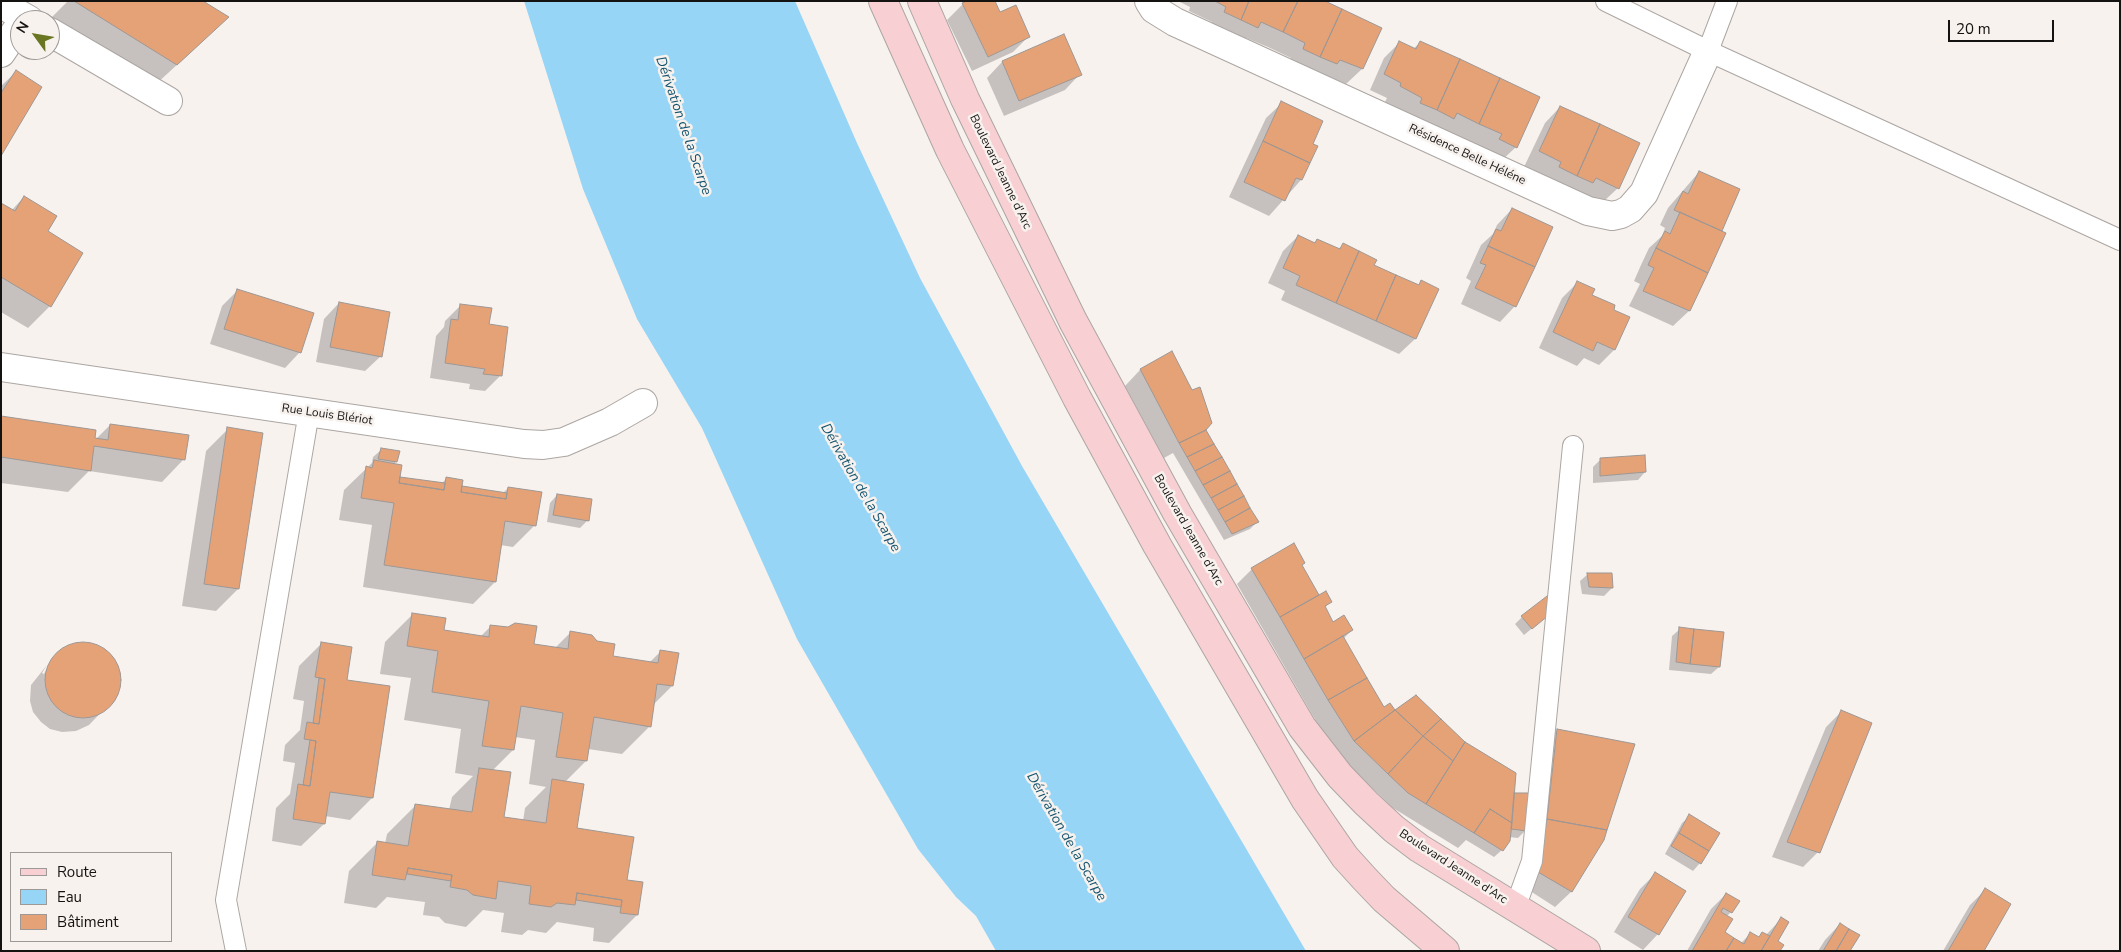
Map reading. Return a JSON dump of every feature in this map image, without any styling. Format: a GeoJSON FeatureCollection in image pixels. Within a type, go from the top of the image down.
{"type":"FeatureCollection","features":[{"type":"Feature","properties":{"kind":"main road"},"geometry":{"type":"LineString","coordinates":[[883,1],[970,190],[1076,398],[1157,545],[1305,798],[1345,857],[1364,878],[1384,899],[1445,951]]}},
{"type":"Feature","properties":{"kind":"main road"},"geometry":{"type":"LineString","coordinates":[[892,1],[908,56]]}},
{"type":"Feature","properties":{"kind":"main road","name":"Boulevard Jeanne d'Arc"},"geometry":{"type":"LineString","coordinates":[[922,1],[965,99],[1073,321],[1178,513],[1302,727],[1321,754],[1340,776],[1394,829],[1419,848],[1586,951]]}},
{"type":"Feature","properties":{"kind":"street","name":"Résidence Belle Héléne"},"geometry":{"type":"LineString","coordinates":[[1149,1],[1154,9],[1175,22],[1588,212],[1606,215],[1621,214],[1630,209],[1644,193],[1708,50]]}},
{"type":"Feature","properties":{"kind":"street"},"geometry":{"type":"LineString","coordinates":[[60,38],[168,101]]}},
{"type":"Feature","properties":{"kind":"street"},"geometry":{"type":"LineString","coordinates":[[1,54],[10,41]]}},
{"type":"Feature","properties":{"kind":"street","name":"Rue Louis Blériot"},"geometry":{"type":"LineString","coordinates":[[1,367],[514,443],[543,445],[564,442],[583,436],[643,403]]}},
{"type":"Feature","properties":{"kind":"lane"},"geometry":{"type":"LineString","coordinates":[[1606,1],[2120,240]]}},
{"type":"Feature","properties":{"kind":"lane"},"geometry":{"type":"LineString","coordinates":[[1708,50],[1727,1]]}},
{"type":"Feature","properties":{"kind":"lane"},"geometry":{"type":"LineString","coordinates":[[236,951],[226,900],[309,412]]}},
{"type":"Feature","properties":{"kind":"lane"},"geometry":{"type":"LineString","coordinates":[[1515,908],[1532,862],[1573,446]]}},
{"type":"Feature","properties":{"kind":"water","name":"Dérivation de la Scarpe"},"geometry":{"type":"Polygon","coordinates":[[[524,1],[795,1],[857,143],[920,278],[1022,466],[1306,951],[996,951],[976,916],[956,897],[918,849],[797,639],[702,428],[637,319],[583,189],[524,1]]]}},
{"type":"Feature","properties":{"kind":"building"},"geometry":{"type":"Polygon","coordinates":[[[74,1],[203,1],[229,17],[177,65],[74,1]]]}},
{"type":"Feature","properties":{"kind":"building"},"geometry":{"type":"Polygon","coordinates":[[[967,1],[995,1],[1000,12],[1016,5],[1030,37],[988,57],[962,3],[967,1]]]}},
{"type":"Feature","properties":{"kind":"building"},"geometry":{"type":"Polygon","coordinates":[[[1215,1],[1249,1],[1241,20],[1224,12],[1226,7],[1215,1]]]}},
{"type":"Feature","properties":{"kind":"building"},"geometry":{"type":"Polygon","coordinates":[[[1249,1],[1298,1],[1283,32],[1261,22],[1258,28],[1241,20],[1249,1]]]}},
{"type":"Feature","properties":{"kind":"building"},"geometry":{"type":"Polygon","coordinates":[[[1298,1],[1325,1],[1342,9],[1320,57],[1303,49],[1305,43],[1283,32],[1298,1]]]}},
{"type":"Feature","properties":{"kind":"building"},"geometry":{"type":"Polygon","coordinates":[[[1342,9],[1382,28],[1363,69],[1340,60],[1337,64],[1320,57],[1342,9]]]}},
{"type":"Feature","properties":{"kind":"building"},"geometry":{"type":"Polygon","coordinates":[[[1064,34],[1082,75],[1019,101],[1002,61],[1064,34]]]}},
{"type":"Feature","properties":{"kind":"building"},"geometry":{"type":"Polygon","coordinates":[[[1399,41],[1416,49],[1420,41],[1460,59],[1437,110],[1420,103],[1422,98],[1400,86],[1401,83],[1384,74],[1399,41]]]}},
{"type":"Feature","properties":{"kind":"building"},"geometry":{"type":"Polygon","coordinates":[[[1460,59],[1500,78],[1479,124],[1457,113],[1454,119],[1437,110],[1460,59]]]}},
{"type":"Feature","properties":{"kind":"building"},"geometry":{"type":"Polygon","coordinates":[[[16,70],[42,87],[1,156],[1,93],[16,70]]]}},
{"type":"Feature","properties":{"kind":"building"},"geometry":{"type":"Polygon","coordinates":[[[1500,78],[1540,97],[1517,148],[1499,139],[1502,134],[1479,124],[1500,78]]]}},
{"type":"Feature","properties":{"kind":"building"},"geometry":{"type":"Polygon","coordinates":[[[1281,101],[1323,121],[1313,144],[1318,146],[1310,163],[1263,141],[1281,101]]]}},
{"type":"Feature","properties":{"kind":"building"},"geometry":{"type":"Polygon","coordinates":[[[1560,106],[1600,124],[1577,176],[1559,167],[1561,162],[1539,151],[1560,106]]]}},
{"type":"Feature","properties":{"kind":"building"},"geometry":{"type":"Polygon","coordinates":[[[1600,124],[1640,143],[1619,189],[1596,178],[1593,183],[1577,176],[1600,124]]]}},
{"type":"Feature","properties":{"kind":"building"},"geometry":{"type":"Polygon","coordinates":[[[1263,141],[1310,163],[1302,180],[1296,178],[1285,201],[1244,182],[1263,141]]]}},
{"type":"Feature","properties":{"kind":"building"},"geometry":{"type":"Polygon","coordinates":[[[1699,171],[1740,189],[1722,231],[1674,210],[1683,191],[1688,194],[1699,171]]]}},
{"type":"Feature","properties":{"kind":"building"},"geometry":{"type":"Polygon","coordinates":[[[24,196],[57,216],[48,231],[83,253],[51,307],[1,277],[1,203],[15,211],[24,196]]]}},
{"type":"Feature","properties":{"kind":"building"},"geometry":{"type":"Polygon","coordinates":[[[1512,208],[1553,227],[1535,267],[1488,246],[1496,229],[1501,231],[1512,208]]]}},
{"type":"Feature","properties":{"kind":"building"},"geometry":{"type":"Polygon","coordinates":[[[1680,212],[1726,233],[1708,273],[1656,248],[1665,231],[1670,234],[1680,212]]]}},
{"type":"Feature","properties":{"kind":"building"},"geometry":{"type":"Polygon","coordinates":[[[1298,235],[1315,243],[1317,239],[1340,249],[1343,243],[1359,251],[1336,303],[1296,285],[1300,276],[1283,268],[1298,235]]]}},
{"type":"Feature","properties":{"kind":"building"},"geometry":{"type":"Polygon","coordinates":[[[1488,246],[1535,267],[1516,307],[1475,288],[1486,265],[1480,263],[1488,246]]]}},
{"type":"Feature","properties":{"kind":"building"},"geometry":{"type":"Polygon","coordinates":[[[1656,248],[1708,273],[1690,311],[1643,291],[1654,268],[1648,265],[1656,248]]]}},
{"type":"Feature","properties":{"kind":"building"},"geometry":{"type":"Polygon","coordinates":[[[1359,251],[1377,260],[1374,265],[1396,275],[1376,321],[1336,303],[1359,251]]]}},
{"type":"Feature","properties":{"kind":"building"},"geometry":{"type":"Polygon","coordinates":[[[1396,275],[1419,285],[1421,280],[1439,289],[1416,339],[1376,321],[1396,275]]]}},
{"type":"Feature","properties":{"kind":"building"},"geometry":{"type":"Polygon","coordinates":[[[1577,281],[1595,289],[1592,295],[1615,305],[1614,310],[1630,317],[1615,350],[1597,342],[1593,351],[1553,332],[1577,281]]]}},
{"type":"Feature","properties":{"kind":"building"},"geometry":{"type":"Polygon","coordinates":[[[237,289],[314,313],[301,353],[224,329],[237,289]]]}},
{"type":"Feature","properties":{"kind":"building"},"geometry":{"type":"Polygon","coordinates":[[[339,302],[390,312],[382,357],[330,347],[339,302]]]}},
{"type":"Feature","properties":{"kind":"building"},"geometry":{"type":"Polygon","coordinates":[[[460,304],[492,308],[489,324],[508,327],[502,376],[483,374],[485,369],[445,363],[451,319],[458,320],[460,304]]]}},
{"type":"Feature","properties":{"kind":"building"},"geometry":{"type":"Polygon","coordinates":[[[1172,351],[1192,390],[1200,387],[1212,423],[1206,430],[1179,443],[1140,369],[1172,351]]]}},
{"type":"Feature","properties":{"kind":"building"},"geometry":{"type":"Polygon","coordinates":[[[1,416],[96,430],[95,438],[108,440],[110,424],[189,435],[185,460],[94,446],[91,471],[1,457],[1,416]]]}},
{"type":"Feature","properties":{"kind":"building"},"geometry":{"type":"Polygon","coordinates":[[[227,427],[263,433],[239,589],[204,584],[227,427]]]}},
{"type":"Feature","properties":{"kind":"building"},"geometry":{"type":"Polygon","coordinates":[[[1206,430],[1214,444],[1187,457],[1179,443],[1206,430]]]}},
{"type":"Feature","properties":{"kind":"building"},"geometry":{"type":"Polygon","coordinates":[[[1214,444],[1222,457],[1195,471],[1187,457],[1214,444]]]}},
{"type":"Feature","properties":{"kind":"building"},"geometry":{"type":"Polygon","coordinates":[[[381,448],[400,451],[397,462],[378,459],[381,448]]]}},
{"type":"Feature","properties":{"kind":"building"},"geometry":{"type":"Polygon","coordinates":[[[1645,455],[1646,472],[1600,476],[1600,458],[1645,455]]]}},
{"type":"Feature","properties":{"kind":"building"},"geometry":{"type":"Polygon","coordinates":[[[1222,457],[1230,471],[1203,485],[1195,471],[1222,457]]]}},
{"type":"Feature","properties":{"kind":"building"},"geometry":{"type":"Polygon","coordinates":[[[374,460],[402,465],[399,483],[444,490],[446,477],[463,480],[461,492],[506,499],[508,487],[542,492],[536,526],[505,521],[496,582],[384,565],[394,503],[361,498],[366,466],[372,468],[374,460]]]}},
{"type":"Feature","properties":{"kind":"building"},"geometry":{"type":"Polygon","coordinates":[[[1230,471],[1237,484],[1211,498],[1203,485],[1230,471]]]}},
{"type":"Feature","properties":{"kind":"building"},"geometry":{"type":"Polygon","coordinates":[[[400,477],[445,483],[444,490],[399,483],[400,477]]]}},
{"type":"Feature","properties":{"kind":"building"},"geometry":{"type":"Polygon","coordinates":[[[1237,484],[1244,496],[1218,510],[1211,498],[1237,484]]]}},
{"type":"Feature","properties":{"kind":"building"},"geometry":{"type":"Polygon","coordinates":[[[462,486],[507,493],[506,499],[461,492],[462,486]]]}},
{"type":"Feature","properties":{"kind":"building"},"geometry":{"type":"Polygon","coordinates":[[[557,494],[592,499],[589,521],[553,515],[557,494]]]}},
{"type":"Feature","properties":{"kind":"building"},"geometry":{"type":"Polygon","coordinates":[[[1244,496],[1250,508],[1225,522],[1218,510],[1244,496]]]}},
{"type":"Feature","properties":{"kind":"building"},"geometry":{"type":"Polygon","coordinates":[[[1250,508],[1259,522],[1232,534],[1225,522],[1250,508]]]}},
{"type":"Feature","properties":{"kind":"building"},"geometry":{"type":"Polygon","coordinates":[[[1294,543],[1305,563],[1302,565],[1319,595],[1280,617],[1251,568],[1294,543]]]}},
{"type":"Feature","properties":{"kind":"building"},"geometry":{"type":"Polygon","coordinates":[[[1587,573],[1612,573],[1613,588],[1589,587],[1587,573]]]}},
{"type":"Feature","properties":{"kind":"building"},"geometry":{"type":"Polygon","coordinates":[[[1326,591],[1332,602],[1325,606],[1333,622],[1344,615],[1353,630],[1304,659],[1280,617],[1326,591]]]}},
{"type":"Feature","properties":{"kind":"building"},"geometry":{"type":"Polygon","coordinates":[[[1551,593],[1549,615],[1532,629],[1521,616],[1551,593]]]}},
{"type":"Feature","properties":{"kind":"building"},"geometry":{"type":"Polygon","coordinates":[[[412,613],[446,618],[444,630],[489,637],[490,625],[508,627],[515,623],[537,626],[534,644],[568,649],[570,631],[592,635],[597,641],[615,644],[613,656],[658,663],[660,650],[679,653],[673,686],[657,684],[651,727],[594,717],[587,761],[556,757],[563,713],[521,706],[514,750],[482,746],[489,701],[432,692],[438,651],[407,646],[412,613]]]}},
{"type":"Feature","properties":{"kind":"building"},"geometry":{"type":"Polygon","coordinates":[[[1679,627],[1694,629],[1690,664],[1676,662],[1679,627]]]}},
{"type":"Feature","properties":{"kind":"building"},"geometry":{"type":"Polygon","coordinates":[[[1694,629],[1724,632],[1720,667],[1690,664],[1694,629]]]}},
{"type":"Feature","properties":{"kind":"building"},"geometry":{"type":"Polygon","coordinates":[[[1343,636],[1367,678],[1328,700],[1304,659],[1343,636]]]}},
{"type":"Feature","properties":{"kind":"building"},"geometry":{"type":"Polygon","coordinates":[[[83,642],[97,645],[110,653],[118,666],[121,680],[118,694],[110,707],[97,715],[83,718],[69,715],[56,707],[48,694],[45,680],[48,666],[56,653],[69,645],[83,642]]]}},
{"type":"Feature","properties":{"kind":"building"},"geometry":{"type":"Polygon","coordinates":[[[321,642],[352,647],[347,680],[390,686],[373,798],[330,792],[325,824],[293,819],[298,784],[310,786],[316,741],[304,739],[307,722],[319,724],[325,679],[315,677],[321,642]]]}},
{"type":"Feature","properties":{"kind":"building"},"geometry":{"type":"Polygon","coordinates":[[[319,678],[325,679],[319,724],[313,723],[319,678]]]}},
{"type":"Feature","properties":{"kind":"building"},"geometry":{"type":"Polygon","coordinates":[[[1367,678],[1384,707],[1390,703],[1395,710],[1354,741],[1328,700],[1367,678]]]}},
{"type":"Feature","properties":{"kind":"building"},"geometry":{"type":"Polygon","coordinates":[[[1416,695],[1441,719],[1423,736],[1395,710],[1416,695]]]}},
{"type":"Feature","properties":{"kind":"building"},"geometry":{"type":"Polygon","coordinates":[[[1395,710],[1423,736],[1388,774],[1354,741],[1395,710]]]}},
{"type":"Feature","properties":{"kind":"building"},"geometry":{"type":"Polygon","coordinates":[[[1841,710],[1872,723],[1820,853],[1787,842],[1841,710]]]}},
{"type":"Feature","properties":{"kind":"building"},"geometry":{"type":"Polygon","coordinates":[[[1441,719],[1465,742],[1453,761],[1423,736],[1441,719]]]}},
{"type":"Feature","properties":{"kind":"building"},"geometry":{"type":"Polygon","coordinates":[[[1557,729],[1635,744],[1607,830],[1547,819],[1557,729]]]}},
{"type":"Feature","properties":{"kind":"building"},"geometry":{"type":"Polygon","coordinates":[[[1423,736],[1453,761],[1426,804],[1408,793],[1388,774],[1423,736]]]}},
{"type":"Feature","properties":{"kind":"building"},"geometry":{"type":"Polygon","coordinates":[[[310,740],[316,741],[310,786],[303,785],[310,740]]]}},
{"type":"Feature","properties":{"kind":"building"},"geometry":{"type":"Polygon","coordinates":[[[1465,742],[1516,773],[1512,823],[1490,809],[1474,833],[1426,804],[1465,742]]]}},
{"type":"Feature","properties":{"kind":"building"},"geometry":{"type":"Polygon","coordinates":[[[479,768],[511,772],[504,817],[546,823],[552,779],[584,784],[577,828],[634,837],[627,880],[643,882],[638,915],[620,913],[622,900],[577,893],[575,905],[557,903],[551,907],[529,904],[531,886],[498,881],[496,899],[473,895],[467,890],[450,887],[452,875],[408,868],[405,880],[372,875],[377,841],[408,846],[415,804],[472,812],[479,768]]]}},
{"type":"Feature","properties":{"kind":"building"},"geometry":{"type":"Polygon","coordinates":[[[1514,793],[1531,793],[1527,831],[1511,829],[1514,793]]]}},
{"type":"Feature","properties":{"kind":"building"},"geometry":{"type":"Polygon","coordinates":[[[1490,809],[1512,823],[1510,841],[1503,851],[1474,833],[1490,809]]]}},
{"type":"Feature","properties":{"kind":"building"},"geometry":{"type":"Polygon","coordinates":[[[1689,814],[1720,833],[1709,851],[1679,833],[1689,814]]]}},
{"type":"Feature","properties":{"kind":"building"},"geometry":{"type":"Polygon","coordinates":[[[1547,819],[1607,830],[1604,840],[1572,892],[1538,872],[1547,819]]]}},
{"type":"Feature","properties":{"kind":"building"},"geometry":{"type":"Polygon","coordinates":[[[1679,833],[1709,851],[1701,864],[1671,846],[1679,833]]]}},
{"type":"Feature","properties":{"kind":"building"},"geometry":{"type":"Polygon","coordinates":[[[408,868],[452,875],[451,881],[407,874],[408,868]]]}},
{"type":"Feature","properties":{"kind":"building"},"geometry":{"type":"Polygon","coordinates":[[[1655,872],[1686,891],[1659,935],[1628,917],[1655,872]]]}},
{"type":"Feature","properties":{"kind":"building"},"geometry":{"type":"Polygon","coordinates":[[[1985,888],[2011,904],[1984,951],[1948,951],[1985,888]]]}},
{"type":"Feature","properties":{"kind":"building"},"geometry":{"type":"Polygon","coordinates":[[[577,893],[622,900],[621,907],[576,900],[577,893]]]}},
{"type":"Feature","properties":{"kind":"building"},"geometry":{"type":"Polygon","coordinates":[[[1726,893],[1740,901],[1732,913],[1723,908],[1721,912],[1733,919],[1725,932],[1734,938],[1726,951],[1692,951],[1726,893]]]}},
{"type":"Feature","properties":{"kind":"building"},"geometry":{"type":"Polygon","coordinates":[[[1781,917],[1789,922],[1778,941],[1784,945],[1780,951],[1761,951],[1781,917]]]}},
{"type":"Feature","properties":{"kind":"building"},"geometry":{"type":"Polygon","coordinates":[[[1840,923],[1849,929],[1836,951],[1823,951],[1840,923]]]}},
{"type":"Feature","properties":{"kind":"building"},"geometry":{"type":"Polygon","coordinates":[[[1849,929],[1860,935],[1850,951],[1836,951],[1849,929]]]}},
{"type":"Feature","properties":{"kind":"building"},"geometry":{"type":"Polygon","coordinates":[[[1750,932],[1759,937],[1762,932],[1770,936],[1761,951],[1726,951],[1734,938],[1744,944],[1750,932]]]}}]}
